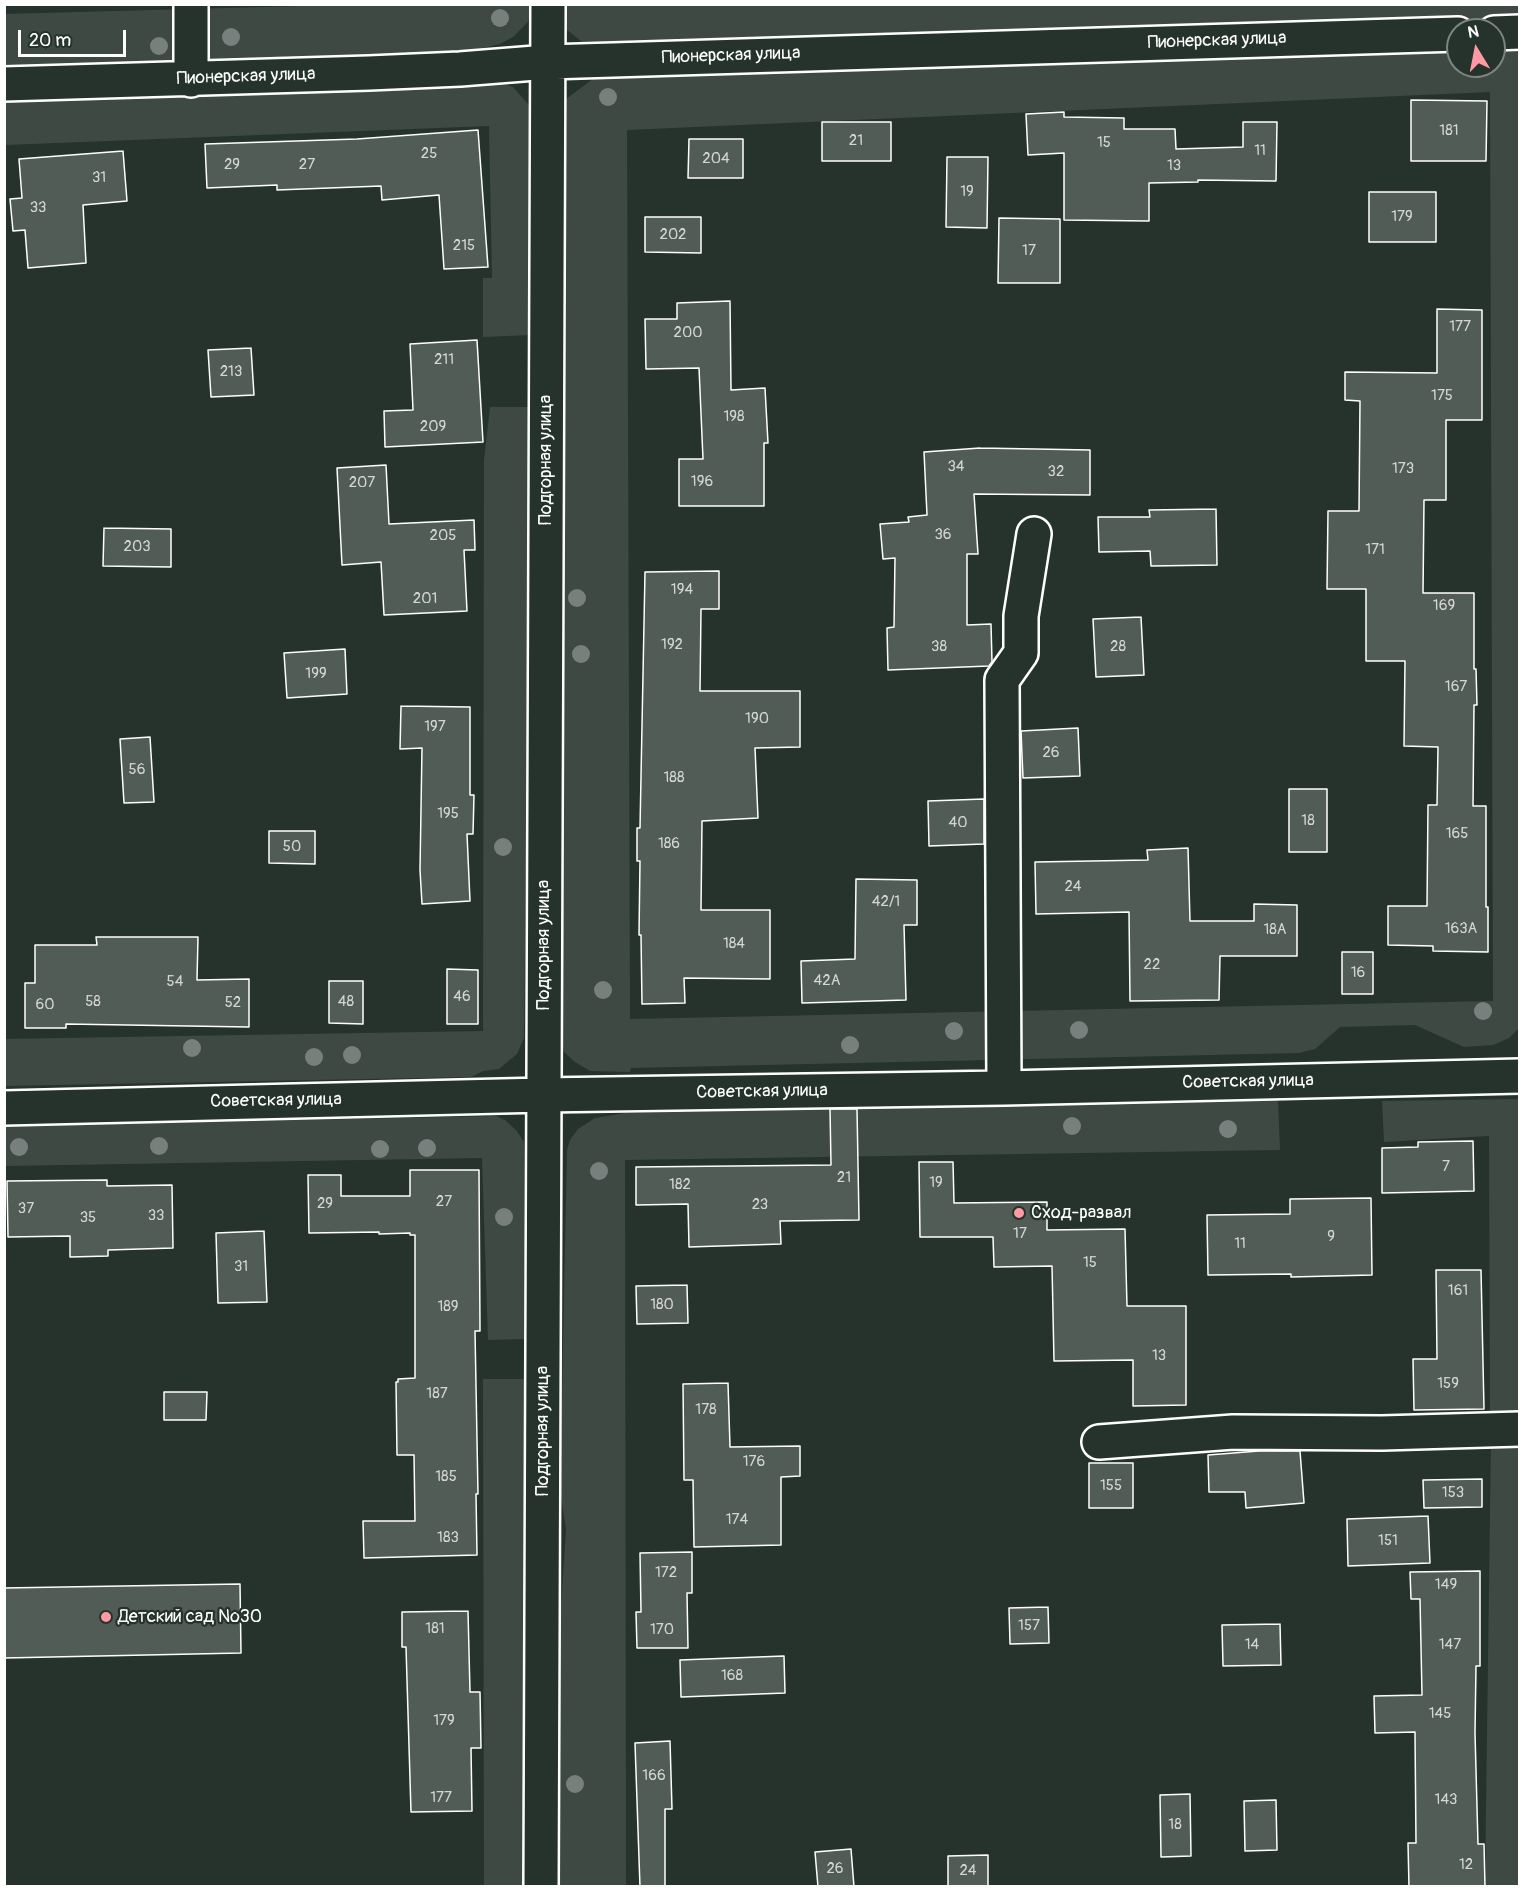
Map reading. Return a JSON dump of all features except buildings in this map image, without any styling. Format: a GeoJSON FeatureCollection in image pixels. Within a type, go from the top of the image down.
{"type":"FeatureCollection","features":[{"type":"Feature","properties":{"kind":"street"},"geometry":{"type":"LineString","coordinates":[[191,4],[191,80]]}},
{"type":"Feature","properties":{"kind":"street","name":"Подгорная улица"},"geometry":{"type":"LineString","coordinates":[[541,1887],[548,4]]}},
{"type":"Feature","properties":{"kind":"street","name":"Пионерская улица"},"geometry":{"type":"LineString","coordinates":[[4,84],[191,80],[460,69],[548,62],[1446,34]]}},
{"type":"Feature","properties":{"kind":"street"},"geometry":{"type":"LineString","coordinates":[[1004,1088],[1002,680],[1021,653],[1021,616],[1034,534]]}},
{"type":"Feature","properties":{"kind":"street","name":"Советская улица"},"geometry":{"type":"LineString","coordinates":[[4,1108],[1520,1076]]}},
{"type":"Feature","properties":{"kind":"street"},"geometry":{"type":"LineString","coordinates":[[1099,1442],[1233,1432],[1382,1433],[1520,1429]]}},
{"type":"Feature","properties":{"kind":"shaded area"},"geometry":{"type":"Polygon","coordinates":[[[1519,4],[1520,15],[1496,18],[1446,18],[1446,23],[1022,40],[586,45],[566,29],[562,5],[1519,4]]]}},
{"type":"Feature","properties":{"kind":"shaded area"},"geometry":{"type":"Polygon","coordinates":[[[339,5],[531,5],[531,12],[528,22],[513,37],[500,44],[445,57],[5,71],[4,14],[339,5]]]}},
{"type":"Feature","properties":{"kind":"shaded area"},"geometry":{"type":"Polygon","coordinates":[[[1506,50],[1519,50],[1520,1027],[1509,1038],[1493,1045],[1464,1047],[1415,1025],[1340,1027],[1315,1049],[1299,1053],[631,1068],[630,1072],[590,1071],[564,1052],[559,1030],[562,119],[566,99],[597,76],[1446,51],[1446,78],[1506,78],[1506,50]],[[1490,92],[627,130],[630,1019],[1493,1001],[1490,92]]]}},
{"type":"Feature","properties":{"kind":"shaded area"},"geometry":{"type":"Polygon","coordinates":[[[501,83],[513,87],[528,104],[531,112],[531,335],[483,337],[483,278],[492,278],[489,126],[5,145],[4,99],[501,83]]]}},
{"type":"Feature","properties":{"kind":"shaded area"},"geometry":{"type":"Polygon","coordinates":[[[490,407],[531,407],[524,1038],[517,1054],[499,1069],[483,1071],[471,1077],[5,1086],[4,1039],[483,1031],[484,460],[490,407]]]}},
{"type":"Feature","properties":{"kind":"shaded area"},"geometry":{"type":"Polygon","coordinates":[[[1519,1099],[1519,1414],[1490,1415],[1489,1136],[1384,1142],[1382,1101],[1519,1099]]]}},
{"type":"Feature","properties":{"kind":"shaded area"},"geometry":{"type":"Polygon","coordinates":[[[1278,1100],[1280,1150],[625,1160],[626,1886],[556,1886],[559,1641],[566,1529],[560,1491],[567,1150],[570,1140],[578,1129],[595,1118],[625,1113],[1278,1100]]]}},
{"type":"Feature","properties":{"kind":"shaded area"},"geometry":{"type":"Polygon","coordinates":[[[496,1116],[505,1120],[516,1130],[524,1142],[526,1339],[488,1340],[482,1158],[5,1166],[5,1126],[496,1116]]]}},
{"type":"Feature","properties":{"kind":"shaded area"},"geometry":{"type":"Polygon","coordinates":[[[483,1379],[527,1379],[525,1886],[484,1886],[483,1379]]]}},
{"type":"Feature","properties":{"kind":"shaded area"},"geometry":{"type":"Polygon","coordinates":[[[1491,1438],[1519,1438],[1519,1886],[1485,1886],[1491,1438]]]}},
{"type":"Feature","properties":{"kind":"place","name":"Сход-развал"},"geometry":{"type":"Point","coordinates":[1019,1213]}},
{"type":"Feature","properties":{"kind":"place","name":"Детский сад №30"},"geometry":{"type":"Point","coordinates":[106,1617]}}]}
